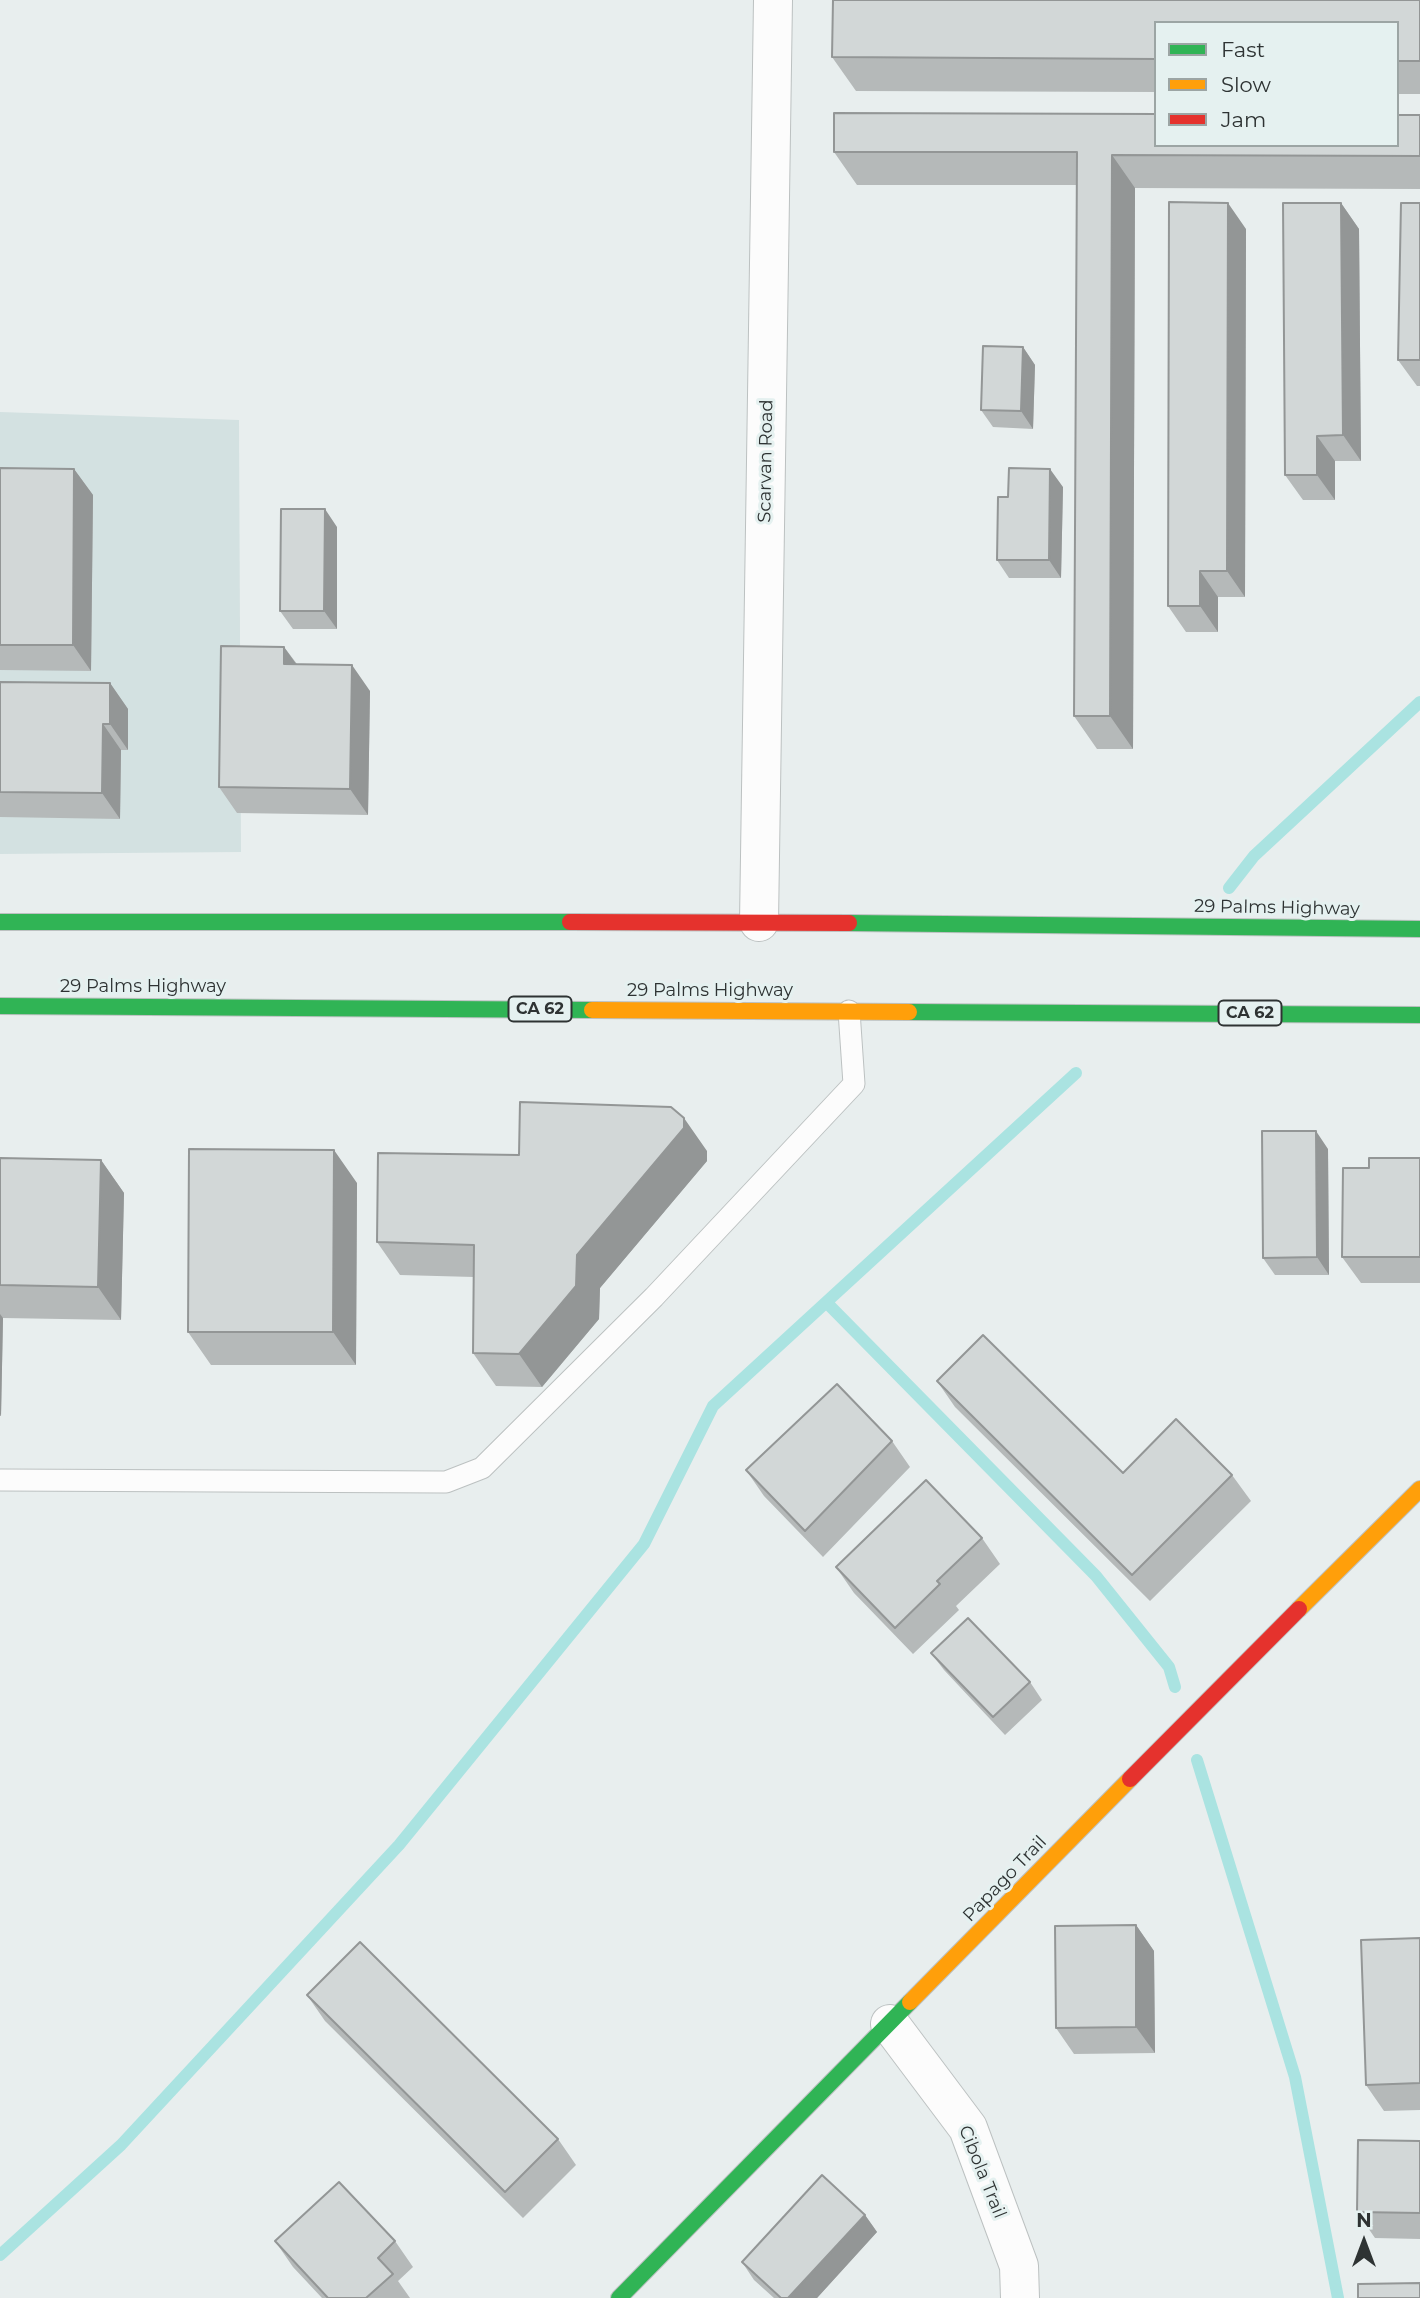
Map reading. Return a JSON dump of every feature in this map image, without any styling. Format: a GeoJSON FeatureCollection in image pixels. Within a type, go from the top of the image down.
{"type":"FeatureCollection","features":[{"type":"Feature","properties":{"kind":"main road","name":"29 Palms Highway"},"geometry":{"type":"LineString","coordinates":[[0,922],[759,922],[1420,929]]}},
{"type":"Feature","properties":{"kind":"main road","name":"29 Palms Highway"},"geometry":{"type":"LineString","coordinates":[[0,1006],[1420,1015]]}},
{"type":"Feature","properties":{"kind":"main road","name":"Papago Trail"},"geometry":{"type":"LineString","coordinates":[[619,2298],[1420,1489]]}},
{"type":"Feature","properties":{"kind":"street","name":"Scarvan Road"},"geometry":{"type":"LineString","coordinates":[[759,922],[773,0]]}},
{"type":"Feature","properties":{"kind":"street","name":"Cibola Trail"},"geometry":{"type":"LineString","coordinates":[[890,2024],[968,2128],[1019,2266],[1020,2298]]}},
{"type":"Feature","properties":{"kind":"lane"},"geometry":{"type":"LineString","coordinates":[[0,1480],[446,1482],[482,1468],[654,1297],[854,1084],[849,1012]]}},
{"type":"Feature","properties":{"kind":"shaded area"},"geometry":{"type":"Polygon","coordinates":[[[0,412],[239,420],[241,852],[0,854],[0,412]]]}},
{"type":"Feature","properties":{"kind":"building"},"geometry":{"type":"Polygon","coordinates":[[[833,0],[1420,0],[1420,61],[1399,61],[1399,21],[1154,21],[1154,59],[832,57],[833,0]]]}},
{"type":"Feature","properties":{"kind":"building"},"geometry":{"type":"Polygon","coordinates":[[[834,113],[1154,114],[1154,147],[1399,147],[1399,115],[1420,115],[1420,156],[1112,155],[1110,716],[1074,716],[1077,152],[834,152],[834,113]]]}},
{"type":"Feature","properties":{"kind":"building"},"geometry":{"type":"Polygon","coordinates":[[[1169,202],[1228,203],[1227,571],[1200,571],[1200,606],[1168,606],[1169,202]]]}},
{"type":"Feature","properties":{"kind":"building"},"geometry":{"type":"Polygon","coordinates":[[[1283,203],[1341,203],[1343,435],[1317,436],[1317,475],[1285,475],[1283,203]]]}},
{"type":"Feature","properties":{"kind":"building"},"geometry":{"type":"Polygon","coordinates":[[[1401,203],[1420,203],[1420,360],[1398,360],[1401,203]]]}},
{"type":"Feature","properties":{"kind":"building"},"geometry":{"type":"Polygon","coordinates":[[[983,346],[1023,347],[1021,411],[981,410],[983,346]]]}},
{"type":"Feature","properties":{"kind":"building"},"geometry":{"type":"Polygon","coordinates":[[[0,468],[74,469],[73,645],[0,645],[0,468]]]}},
{"type":"Feature","properties":{"kind":"building"},"geometry":{"type":"Polygon","coordinates":[[[1009,468],[1050,469],[1049,560],[997,560],[998,497],[1008,497],[1009,468]]]}},
{"type":"Feature","properties":{"kind":"building"},"geometry":{"type":"Polygon","coordinates":[[[281,509],[325,509],[324,611],[280,611],[281,509]]]}},
{"type":"Feature","properties":{"kind":"building"},"geometry":{"type":"Polygon","coordinates":[[[221,646],[284,647],[284,664],[352,665],[350,789],[219,787],[221,646]]]}},
{"type":"Feature","properties":{"kind":"building"},"geometry":{"type":"Polygon","coordinates":[[[0,682],[110,683],[110,724],[103,724],[102,793],[0,792],[0,682]]]}},
{"type":"Feature","properties":{"kind":"building"},"geometry":{"type":"Polygon","coordinates":[[[520,1102],[671,1107],[684,1118],[684,1128],[577,1255],[576,1286],[519,1354],[473,1353],[474,1245],[377,1242],[378,1153],[519,1155],[520,1102]]]}},
{"type":"Feature","properties":{"kind":"building"},"geometry":{"type":"Polygon","coordinates":[[[1262,1131],[1316,1131],[1317,1257],[1263,1258],[1262,1131]]]}},
{"type":"Feature","properties":{"kind":"building"},"geometry":{"type":"Polygon","coordinates":[[[189,1149],[334,1150],[333,1332],[188,1332],[189,1149]]]}},
{"type":"Feature","properties":{"kind":"building"},"geometry":{"type":"Polygon","coordinates":[[[0,1158],[101,1160],[98,1287],[0,1285],[0,1158]]]}},
{"type":"Feature","properties":{"kind":"building"},"geometry":{"type":"Polygon","coordinates":[[[1369,1158],[1420,1158],[1420,1257],[1342,1257],[1343,1168],[1369,1168],[1369,1158]]]}},
{"type":"Feature","properties":{"kind":"building"},"geometry":{"type":"Polygon","coordinates":[[[983,1335],[1123,1473],[1176,1419],[1232,1475],[1132,1575],[937,1381],[983,1335]]]}},
{"type":"Feature","properties":{"kind":"building"},"geometry":{"type":"Polygon","coordinates":[[[837,1384],[892,1441],[805,1531],[746,1470],[837,1384]]]}},
{"type":"Feature","properties":{"kind":"building"},"geometry":{"type":"Polygon","coordinates":[[[926,1480],[982,1538],[937,1581],[940,1584],[895,1628],[836,1567],[926,1480]]]}},
{"type":"Feature","properties":{"kind":"building"},"geometry":{"type":"Polygon","coordinates":[[[968,1618],[1030,1682],[993,1717],[931,1653],[968,1618]]]}},
{"type":"Feature","properties":{"kind":"building"},"geometry":{"type":"Polygon","coordinates":[[[1136,1925],[1136,2027],[1056,2028],[1055,1926],[1136,1925]]]}},
{"type":"Feature","properties":{"kind":"building"},"geometry":{"type":"Polygon","coordinates":[[[1420,1938],[1420,2083],[1366,2085],[1361,1940],[1420,1938]]]}},
{"type":"Feature","properties":{"kind":"building"},"geometry":{"type":"Polygon","coordinates":[[[360,1942],[558,2139],[505,2192],[307,1995],[360,1942]]]}},
{"type":"Feature","properties":{"kind":"building"},"geometry":{"type":"Polygon","coordinates":[[[1358,2140],[1420,2141],[1420,2213],[1357,2212],[1358,2140]]]}},
{"type":"Feature","properties":{"kind":"building"},"geometry":{"type":"Polygon","coordinates":[[[822,2175],[865,2215],[788,2298],[781,2298],[742,2262],[822,2175]]]}},
{"type":"Feature","properties":{"kind":"building"},"geometry":{"type":"Polygon","coordinates":[[[339,2182],[395,2241],[378,2258],[393,2274],[366,2298],[328,2298],[275,2241],[339,2182]]]}},
{"type":"Feature","properties":{"kind":"building"},"geometry":{"type":"Polygon","coordinates":[[[1420,2283],[1420,2298],[1358,2298],[1358,2284],[1420,2283]]]}},
{"type":"Feature","properties":{"kind":"waterway"},"geometry":{"type":"LineString","coordinates":[[1229,888],[1254,856],[1420,702]]}},
{"type":"Feature","properties":{"kind":"waterway"},"geometry":{"type":"LineString","coordinates":[[0,2255],[121,2145],[399,1845],[644,1544],[713,1406],[1076,1073]]}},
{"type":"Feature","properties":{"kind":"waterway"},"geometry":{"type":"LineString","coordinates":[[828,1304],[1096,1576],[1169,1667],[1175,1687]]}},
{"type":"Feature","properties":{"kind":"waterway"},"geometry":{"type":"LineString","coordinates":[[1197,1760],[1295,2077],[1338,2298]]}},
{"type":"Feature","properties":{"kind":"traffic: fast"},"geometry":{"type":"LineString","coordinates":[[0,922],[570,922]]}},
{"type":"Feature","properties":{"kind":"traffic: fast"},"geometry":{"type":"LineString","coordinates":[[849,923],[1420,929]]}},
{"type":"Feature","properties":{"kind":"traffic: fast"},"geometry":{"type":"LineString","coordinates":[[0,1006],[592,1010]]}},
{"type":"Feature","properties":{"kind":"traffic: fast"},"geometry":{"type":"LineString","coordinates":[[909,1012],[1420,1015]]}},
{"type":"Feature","properties":{"kind":"traffic: fast"},"geometry":{"type":"LineString","coordinates":[[619,2298],[910,2002]]}},
{"type":"Feature","properties":{"kind":"traffic: slow"},"geometry":{"type":"LineString","coordinates":[[592,1010],[909,1012]]}},
{"type":"Feature","properties":{"kind":"traffic: slow"},"geometry":{"type":"LineString","coordinates":[[1299,1609],[1420,1489]]}},
{"type":"Feature","properties":{"kind":"traffic: slow"},"geometry":{"type":"LineString","coordinates":[[910,2002],[1130,1779]]}},
{"type":"Feature","properties":{"kind":"traffic: jam"},"geometry":{"type":"LineString","coordinates":[[570,922],[849,923]]}},
{"type":"Feature","properties":{"kind":"traffic: jam"},"geometry":{"type":"LineString","coordinates":[[1130,1779],[1299,1609]]}}]}
